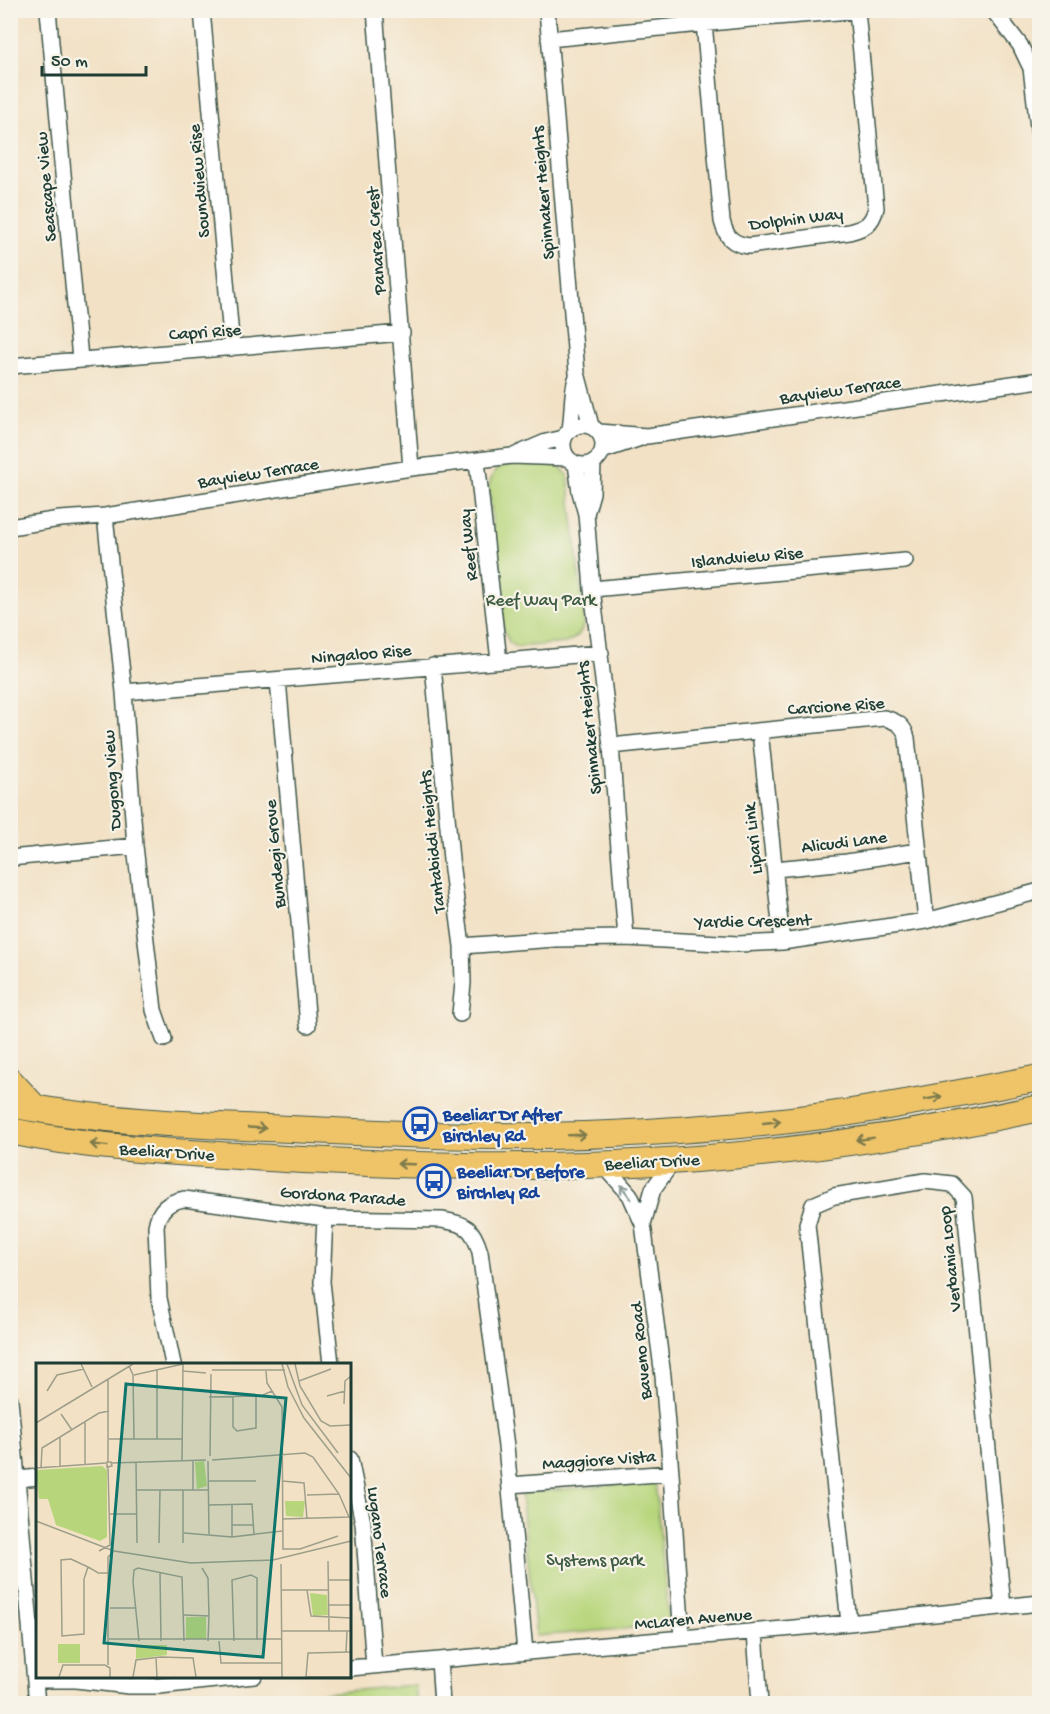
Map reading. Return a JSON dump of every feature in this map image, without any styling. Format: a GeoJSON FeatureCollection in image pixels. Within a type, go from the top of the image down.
{"type":"FeatureCollection","features":[{"type":"Feature","properties":{"kind":"highway","name":"Beeliar Drive"},"geometry":{"type":"LineString","coordinates":[[16,1101],[90,1117],[180,1124],[420,1135],[527,1136],[636,1133],[749,1124],[850,1112],[1040,1078]]}},
{"type":"Feature","properties":{"kind":"highway","name":"Beeliar Drive"},"geometry":{"type":"LineString","coordinates":[[16,1136],[103,1146],[231,1155],[448,1166],[603,1164],[674,1160],[815,1146],[981,1121],[1040,1108]]}},
{"type":"Feature","properties":{"kind":"highway"},"geometry":{"type":"LineString","coordinates":[[90,1117],[113,1129],[228,1140],[233,1144],[231,1155]]}},
{"type":"Feature","properties":{"kind":"street","name":"Seascape View"},"geometry":{"type":"LineString","coordinates":[[48,10],[80,359]]}},
{"type":"Feature","properties":{"kind":"street","name":"Soundview Rise"},"geometry":{"type":"LineString","coordinates":[[202,10],[232,348]]}},
{"type":"Feature","properties":{"kind":"street","name":"Panarea Crest"},"geometry":{"type":"LineString","coordinates":[[375,10],[411,468]]}},
{"type":"Feature","properties":{"kind":"street","name":"Spinnaker Heights"},"geometry":{"type":"LineString","coordinates":[[547,10],[577,373],[595,429]]}},
{"type":"Feature","properties":{"kind":"street"},"geometry":{"type":"LineString","coordinates":[[993,10],[1020,45],[1031,68],[1040,144]]}},
{"type":"Feature","properties":{"kind":"street"},"geometry":{"type":"LineString","coordinates":[[549,39],[704,23],[860,11]]}},
{"type":"Feature","properties":{"kind":"street","name":"Dolphin Way"},"geometry":{"type":"LineString","coordinates":[[704,23],[722,221],[725,231],[733,242],[749,246],[862,229],[870,224],[874,217],[876,208],[860,11]]}},
{"type":"Feature","properties":{"kind":"street","name":"Capri Rise"},"geometry":{"type":"LineString","coordinates":[[10,366],[402,333]]}},
{"type":"Feature","properties":{"kind":"street","name":"Spinnaker Heights"},"geometry":{"type":"LineString","coordinates":[[567,434],[577,373]]}},
{"type":"Feature","properties":{"kind":"street","name":"Bayview Terrace"},"geometry":{"type":"LineString","coordinates":[[597,457],[647,436],[1040,380]]}},
{"type":"Feature","properties":{"kind":"street"},"geometry":{"type":"LineString","coordinates":[[582,425],[595,429],[603,441],[597,457],[585,465],[572,461],[563,448],[567,434],[582,425]]}},
{"type":"Feature","properties":{"kind":"street","name":"Bayview Terrace"},"geometry":{"type":"LineString","coordinates":[[595,429],[647,436]]}},
{"type":"Feature","properties":{"kind":"street","name":"Bayview Terrace"},"geometry":{"type":"LineString","coordinates":[[512,456],[567,434]]}},
{"type":"Feature","properties":{"kind":"street","name":"Bayview Terrace"},"geometry":{"type":"LineString","coordinates":[[10,527],[60,519],[105,516],[411,468],[512,456],[572,461]]}},
{"type":"Feature","properties":{"kind":"street","name":"Spinnaker Heights"},"geometry":{"type":"LineString","coordinates":[[586,514],[592,493],[597,457]]}},
{"type":"Feature","properties":{"kind":"street","name":"Reef Way"},"geometry":{"type":"LineString","coordinates":[[477,461],[499,661]]}},
{"type":"Feature","properties":{"kind":"street","name":"Spinnaker Heights"},"geometry":{"type":"LineString","coordinates":[[572,461],[586,514],[592,589],[611,746],[626,938]]}},
{"type":"Feature","properties":{"kind":"street","name":"Dugong View"},"geometry":{"type":"LineString","coordinates":[[105,516],[124,692],[135,846],[154,1010],[164,1039]]}},
{"type":"Feature","properties":{"kind":"street","name":"Islandview Rise"},"geometry":{"type":"LineString","coordinates":[[592,589],[905,561]]}},
{"type":"Feature","properties":{"kind":"street","name":"Ningaloo Rise"},"geometry":{"type":"LineString","coordinates":[[124,692],[601,653]]}},
{"type":"Feature","properties":{"kind":"street","name":"Tantabiddi Heights"},"geometry":{"type":"LineString","coordinates":[[433,666],[452,870],[462,946],[463,983],[460,1014]]}},
{"type":"Feature","properties":{"kind":"street","name":"Bundegi Grove"},"geometry":{"type":"LineString","coordinates":[[278,680],[308,1025]]}},
{"type":"Feature","properties":{"kind":"street","name":"Carcione Rise"},"geometry":{"type":"LineString","coordinates":[[611,746],[884,718],[899,724],[905,730],[907,738],[926,921]]}},
{"type":"Feature","properties":{"kind":"street","name":"Lipari Link"},"geometry":{"type":"LineString","coordinates":[[760,731],[782,942]]}},
{"type":"Feature","properties":{"kind":"street"},"geometry":{"type":"LineString","coordinates":[[10,858],[135,846]]}},
{"type":"Feature","properties":{"kind":"street","name":"Alicudi Lane"},"geometry":{"type":"LineString","coordinates":[[775,868],[847,862],[918,850]]}},
{"type":"Feature","properties":{"kind":"street","name":"Yardie Crescent"},"geometry":{"type":"LineString","coordinates":[[462,946],[555,939],[626,938],[738,944],[782,942],[926,921],[1040,891]]}},
{"type":"Feature","properties":{"kind":"street","name":"Baveno Road"},"geometry":{"type":"LineString","coordinates":[[643,1224],[653,1189],[674,1160]]}},
{"type":"Feature","properties":{"kind":"street","name":"Baveno Road"},"geometry":{"type":"LineString","coordinates":[[603,1164],[630,1195],[643,1224],[663,1376],[670,1473]]}},
{"type":"Feature","properties":{"kind":"street","name":"Verbania Loop"},"geometry":{"type":"LineString","coordinates":[[849,1623],[807,1224],[813,1205],[834,1196],[926,1181],[952,1184],[964,1197],[1003,1607]]}},
{"type":"Feature","properties":{"kind":"street","name":"Gordona Parade"},"geometry":{"type":"LineString","coordinates":[[173,1363],[159,1298],[156,1226],[158,1215],[173,1201],[184,1199],[325,1218],[442,1220],[459,1223],[473,1232],[480,1252],[510,1485],[525,1652]]}},
{"type":"Feature","properties":{"kind":"street"},"geometry":{"type":"LineString","coordinates":[[325,1218],[322,1282],[331,1363]]}},
{"type":"Feature","properties":{"kind":"street"},"geometry":{"type":"LineString","coordinates":[[10,1400],[37,1704]]}},
{"type":"Feature","properties":{"kind":"street","name":"Lugano Terrace"},"geometry":{"type":"LineString","coordinates":[[351,1465],[363,1523],[374,1666]]}},
{"type":"Feature","properties":{"kind":"street","name":"Maggiore Vista"},"geometry":{"type":"LineString","coordinates":[[510,1485],[670,1473],[682,1638]]}},
{"type":"Feature","properties":{"kind":"street"},"geometry":{"type":"LineString","coordinates":[[18,1479],[36,1477]]}},
{"type":"Feature","properties":{"kind":"street","name":"McLaren Avenue"},"geometry":{"type":"LineString","coordinates":[[351,1668],[755,1632],[1040,1603]]}},
{"type":"Feature","properties":{"kind":"street"},"geometry":{"type":"LineString","coordinates":[[755,1632],[760,1704]]}},
{"type":"Feature","properties":{"kind":"street"},"geometry":{"type":"LineString","coordinates":[[439,1660],[442,1704]]}},
{"type":"Feature","properties":{"kind":"street"},"geometry":{"type":"LineString","coordinates":[[35,1680],[76,1680],[129,1686],[159,1686],[230,1678]]}},
{"type":"Feature","properties":{"kind":"green space","name":"Reef Way Park"},"geometry":{"type":"Polygon","coordinates":[[[516,462],[558,465],[568,475],[584,619],[579,634],[565,643],[516,647],[509,642],[503,628],[489,487],[492,476],[498,469],[516,462]]]}},
{"type":"Feature","properties":{"kind":"green space","name":"Systems park"},"geometry":{"type":"Polygon","coordinates":[[[655,1481],[669,1625],[536,1636],[521,1493],[655,1481]]]}},
{"type":"Feature","properties":{"kind":"green space"},"geometry":{"type":"Polygon","coordinates":[[[415,1685],[417,1703],[212,1703],[415,1685]]]}},
{"type":"Feature","properties":{"kind":"place","name":"Beeliar Dr After Birchley Rd"},"geometry":{"type":"Point","coordinates":[420,1124]}},
{"type":"Feature","properties":{"kind":"place","name":"Beeliar Dr Before Birchley Rd"},"geometry":{"type":"Point","coordinates":[434,1181]}}]}
